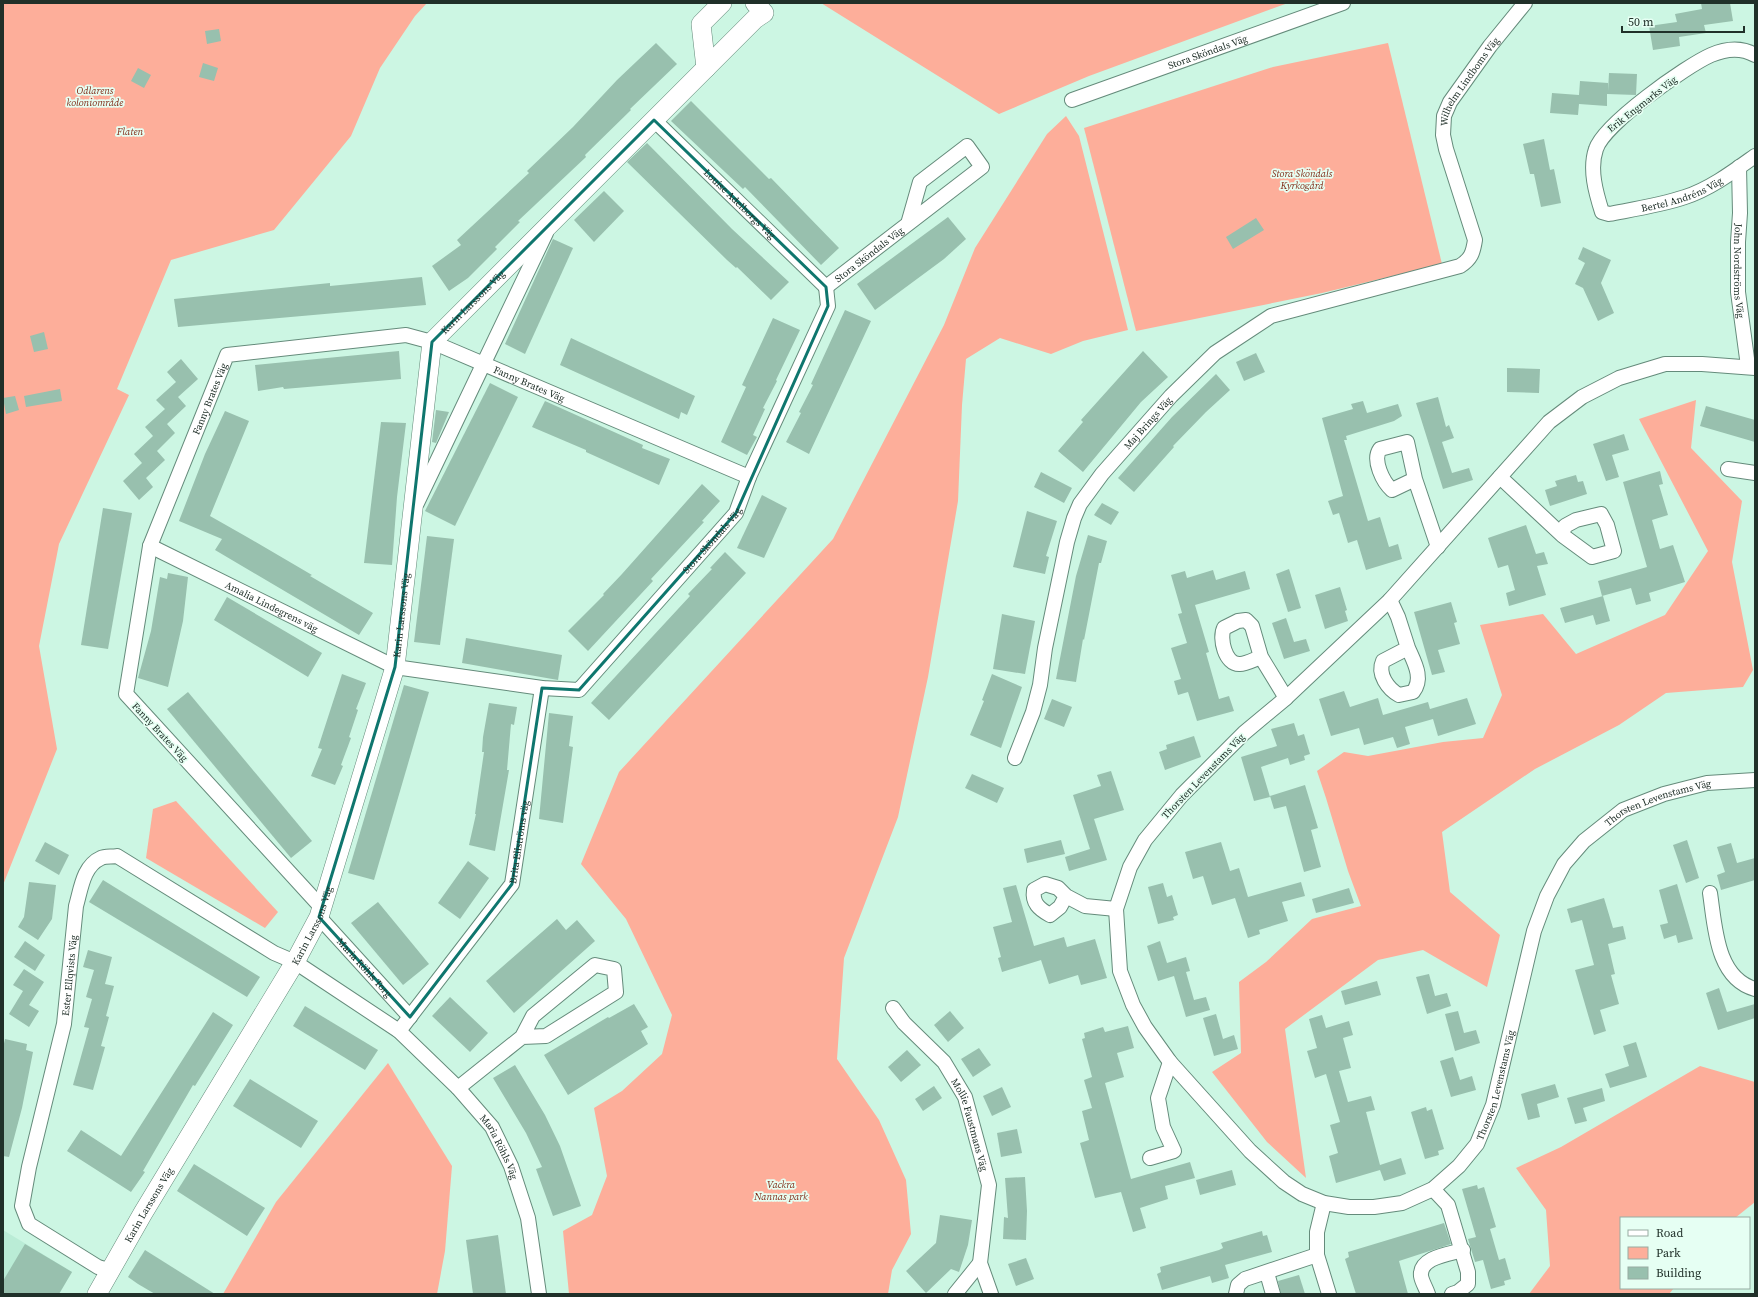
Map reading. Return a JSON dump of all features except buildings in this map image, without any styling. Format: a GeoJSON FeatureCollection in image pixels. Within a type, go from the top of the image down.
{"type":"FeatureCollection","features":[{"type":"Feature","properties":{"kind":"street"},"geometry":{"type":"LineString","coordinates":[[706,68],[701,24],[722,3]]}},
{"type":"Feature","properties":{"kind":"street","name":"Karin Larssons Väg"},"geometry":{"type":"LineString","coordinates":[[96,1294],[111,1271],[143,1213],[295,962],[320,913],[395,667],[432,342],[764,12],[755,3]]}},
{"type":"Feature","properties":{"kind":"street","name":"Stora Sköndals Väg"},"geometry":{"type":"LineString","coordinates":[[1072,100],[1343,3]]}},
{"type":"Feature","properties":{"kind":"street","name":"Wilhelm Lindboms Väg"},"geometry":{"type":"LineString","coordinates":[[1468,261],[1473,254],[1475,240],[1446,149],[1443,134],[1444,116],[1450,102],[1525,3]]}},
{"type":"Feature","properties":{"kind":"street","name":"Erik Engmarks Väg"},"geometry":{"type":"LineString","coordinates":[[1602,212],[1596,194],[1594,166],[1596,149],[1602,137],[1614,124],[1676,76],[1711,55],[1735,49],[1749,51],[1755,55]]}},
{"type":"Feature","properties":{"kind":"street","name":"Louise Adelborgs Väg"},"geometry":{"type":"LineString","coordinates":[[654,120],[826,287]]}},
{"type":"Feature","properties":{"kind":"street","name":"Stora Sköndals Väg"},"geometry":{"type":"LineString","coordinates":[[395,667],[542,688],[579,690],[736,513],[749,477],[828,306],[826,287],[908,224],[982,167],[967,146],[920,182],[908,224]]}},
{"type":"Feature","properties":{"kind":"street","name":"Bertel Andréns Väg"},"geometry":{"type":"LineString","coordinates":[[1602,212],[1610,214],[1686,197],[1705,188],[1755,156]]}},
{"type":"Feature","properties":{"kind":"street","name":"John Nordströms Väg"},"geometry":{"type":"LineString","coordinates":[[1740,167],[1738,292],[1752,367]]}},
{"type":"Feature","properties":{"kind":"street","name":"Karin Larssons Väg"},"geometry":{"type":"LineString","coordinates":[[413,512],[548,226]]}},
{"type":"Feature","properties":{"kind":"street","name":"Maj Brings Väg"},"geometry":{"type":"LineString","coordinates":[[1015,758],[1033,712],[1067,542],[1080,504],[1102,474],[1171,396],[1215,353],[1271,316],[1460,266],[1468,261]]}},
{"type":"Feature","properties":{"kind":"street","name":"Fanny Brates Väg"},"geometry":{"type":"LineString","coordinates":[[320,913],[126,694],[150,546],[226,355],[406,335],[432,342],[749,477]]}},
{"type":"Feature","properties":{"kind":"street","name":"Thorsten Levenstams Väg"},"geometry":{"type":"LineString","coordinates":[[1752,367],[1702,364],[1665,364],[1619,378],[1582,397],[1549,422],[1390,600],[1286,698],[1244,733],[1182,795],[1162,818],[1145,840],[1130,867],[1116,909],[1120,971],[1133,1005],[1145,1027],[1170,1062],[1250,1151],[1284,1182],[1302,1194],[1324,1203],[1349,1207],[1374,1207],[1402,1203],[1433,1189],[1460,1166],[1477,1144],[1493,1105],[1534,931],[1547,896],[1564,864],[1584,841],[1623,810],[1664,794],[1708,783],[1755,780]]}},
{"type":"Feature","properties":{"kind":"street"},"geometry":{"type":"LineString","coordinates":[[1728,469],[1755,473]]}},
{"type":"Feature","properties":{"kind":"street"},"geometry":{"type":"LineString","coordinates":[[1500,476],[1562,535]]}},
{"type":"Feature","properties":{"kind":"street"},"geometry":{"type":"LineString","coordinates":[[1415,479],[1438,547]]}},
{"type":"Feature","properties":{"kind":"street","name":"Amalia Lindegrens väg"},"geometry":{"type":"LineString","coordinates":[[150,546],[395,667]]}},
{"type":"Feature","properties":{"kind":"street"},"geometry":{"type":"LineString","coordinates":[[1390,600],[1398,617],[1408,648]]}},
{"type":"Feature","properties":{"kind":"street"},"geometry":{"type":"LineString","coordinates":[[1261,657],[1286,698]]}},
{"type":"Feature","properties":{"kind":"street","name":"Brita Ellströms väg"},"geometry":{"type":"LineString","coordinates":[[399,1031],[512,884],[542,688]]}},
{"type":"Feature","properties":{"kind":"street","name":"Ester Ellqvists Väg"},"geometry":{"type":"LineString","coordinates":[[111,1271],[98,1267],[30,1224],[22,1206],[29,1167],[64,1024],[76,906],[88,868],[102,858],[117,856],[274,953],[295,962]]}},
{"type":"Feature","properties":{"kind":"street"},"geometry":{"type":"LineString","coordinates":[[1710,893],[1717,938],[1724,960],[1732,974],[1748,987],[1755,989]]}},
{"type":"Feature","properties":{"kind":"street"},"geometry":{"type":"LineString","coordinates":[[1066,896],[1085,906],[1116,909]]}},
{"type":"Feature","properties":{"kind":"street","name":"Maria Röhls Torg"},"geometry":{"type":"LineString","coordinates":[[320,913],[410,1016]]}},
{"type":"Feature","properties":{"kind":"street"},"geometry":{"type":"LineString","coordinates":[[295,962],[399,1031]]}},
{"type":"Feature","properties":{"kind":"street"},"geometry":{"type":"LineString","coordinates":[[458,1088],[522,1037],[533,1016],[595,966],[614,969],[616,992],[546,1036],[522,1037]]}},
{"type":"Feature","properties":{"kind":"street","name":"Mollie Faustmans Väg"},"geometry":{"type":"LineString","coordinates":[[893,1008],[904,1023],[944,1062],[965,1097],[989,1185],[980,1263],[991,1294]]}},
{"type":"Feature","properties":{"kind":"street","name":"Maria Röhls Väg"},"geometry":{"type":"LineString","coordinates":[[399,1031],[458,1088],[492,1127],[511,1166],[528,1218],[540,1294]]}},
{"type":"Feature","properties":{"kind":"street"},"geometry":{"type":"LineString","coordinates":[[1150,1158],[1174,1151],[1163,1127],[1158,1098],[1170,1062]]}},
{"type":"Feature","properties":{"kind":"street"},"geometry":{"type":"LineString","coordinates":[[1433,1189],[1448,1205],[1463,1250],[1468,1272],[1468,1284],[1458,1292],[1452,1294]]}},
{"type":"Feature","properties":{"kind":"street"},"geometry":{"type":"LineString","coordinates":[[1324,1203],[1317,1232],[1317,1255],[1329,1294]]}},
{"type":"Feature","properties":{"kind":"street"},"geometry":{"type":"LineString","coordinates":[[1428,1294],[1421,1275],[1422,1267],[1429,1260],[1463,1250]]}},
{"type":"Feature","properties":{"kind":"street"},"geometry":{"type":"LineString","coordinates":[[1236,1294],[1238,1285],[1245,1279],[1267,1273],[1317,1255]]}},
{"type":"Feature","properties":{"kind":"street"},"geometry":{"type":"LineString","coordinates":[[955,1294],[980,1263]]}},
{"type":"Feature","properties":{"kind":"street"},"geometry":{"type":"LineString","coordinates":[[1267,1273],[1273,1294]]}},
{"type":"Feature","properties":{"kind":"highlighted area"},"geometry":{"type":"Polygon","coordinates":[[[654,120],[826,287],[828,306],[736,513],[579,690],[542,688],[512,884],[410,1017],[319,917],[395,667],[432,342],[654,120]]]}},
{"type":"Feature","properties":{"kind":"shaded area"},"geometry":{"type":"Polygon","coordinates":[[[3,1230],[72,1272],[59,1294],[3,1294],[3,1230]]]}},
{"type":"Feature","properties":{"kind":"green space","name":"Flaten"},"geometry":{"type":"Polygon","coordinates":[[[3,3],[427,3],[415,16],[380,68],[351,136],[274,230],[171,260],[117,389],[129,395],[59,544],[39,646],[57,749],[3,885],[3,3]]]}},
{"type":"Feature","properties":{"kind":"green space"},"geometry":{"type":"Polygon","coordinates":[[[821,3],[1288,3],[1089,76],[999,114],[821,3]]]}},
{"type":"Feature","properties":{"kind":"green space","name":"Stora Sköndals Kyrkogård"},"geometry":{"type":"Polygon","coordinates":[[[1388,43],[1442,264],[1322,293],[1136,331],[1084,128],[1273,67],[1388,43]]]}},
{"type":"Feature","properties":{"kind":"green space","name":"Vackra Nannas park"},"geometry":{"type":"Polygon","coordinates":[[[1066,116],[1079,136],[1128,330],[1083,341],[1051,354],[1000,338],[966,359],[962,405],[958,501],[928,677],[898,817],[844,958],[837,1059],[879,1120],[906,1180],[911,1234],[892,1270],[888,1294],[569,1294],[563,1231],[592,1215],[607,1176],[594,1108],[622,1091],[662,1054],[672,1015],[626,919],[581,864],[619,772],[833,539],[944,325],[975,248],[1047,134],[1066,116]]]}},
{"type":"Feature","properties":{"kind":"green space"},"geometry":{"type":"Polygon","coordinates":[[[1696,400],[1691,448],[1742,501],[1732,562],[1753,670],[1743,687],[1666,693],[1619,725],[1535,769],[1442,832],[1450,892],[1500,935],[1487,987],[1423,950],[1378,960],[1285,1029],[1306,1178],[1267,1142],[1212,1072],[1241,1053],[1239,982],[1266,962],[1312,919],[1361,906],[1348,871],[1317,771],[1344,752],[1368,756],[1443,742],[1483,738],[1502,695],[1480,625],[1543,614],[1576,654],[1665,615],[1708,551],[1639,419],[1696,400]]]}},
{"type":"Feature","properties":{"kind":"green space"},"geometry":{"type":"Polygon","coordinates":[[[176,801],[278,912],[265,928],[146,858],[153,809],[176,801]]]}},
{"type":"Feature","properties":{"kind":"green space"},"geometry":{"type":"Polygon","coordinates":[[[388,1063],[452,1166],[445,1251],[437,1294],[223,1294],[276,1202],[388,1063]]]}},
{"type":"Feature","properties":{"kind":"green space"},"geometry":{"type":"Polygon","coordinates":[[[1700,1066],[1755,1082],[1755,1202],[1736,1217],[1620,1217],[1620,1289],[1673,1289],[1669,1294],[1529,1294],[1550,1266],[1546,1210],[1516,1168],[1561,1147],[1700,1066]]]}},
{"type":"Feature","properties":{"kind":"park label","name":"Odlarens koloniområde"},"geometry":{"type":"Point","coordinates":[95,96]}}]}
